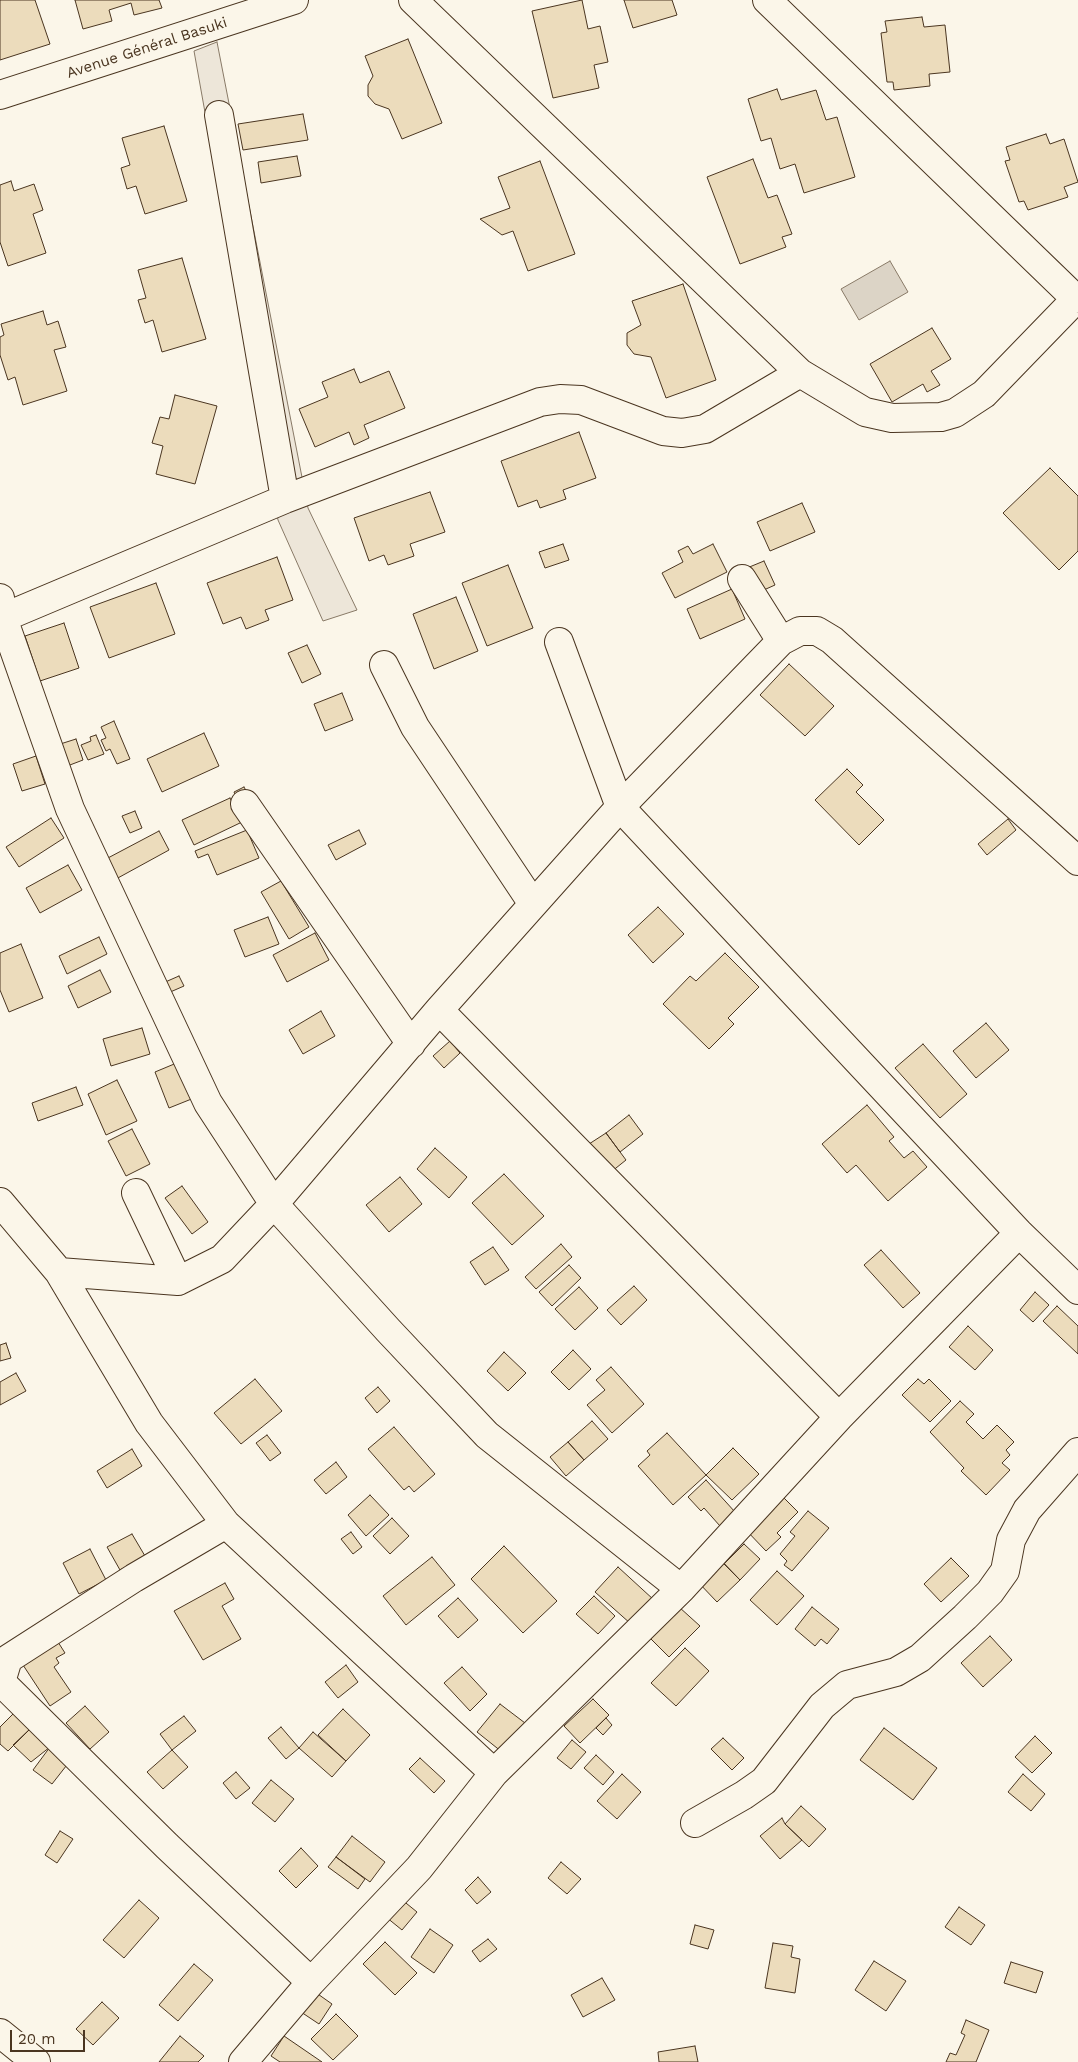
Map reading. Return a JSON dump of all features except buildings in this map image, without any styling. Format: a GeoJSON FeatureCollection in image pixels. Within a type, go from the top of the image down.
{"type":"FeatureCollection","features":[{"type":"Feature","properties":{"kind":"street","name":"Avenue Général Basuki"},"geometry":{"type":"LineString","coordinates":[[0,95],[294,0]]}},
{"type":"Feature","properties":{"kind":"street"},"geometry":{"type":"LineString","coordinates":[[413,0],[800,373],[865,412],[892,418],[941,417],[955,413],[984,394],[1077,298],[768,0]]}},
{"type":"Feature","properties":{"kind":"street"},"geometry":{"type":"LineString","coordinates":[[219,114],[285,499]]}},
{"type":"Feature","properties":{"kind":"street"},"geometry":{"type":"LineString","coordinates":[[680,1589],[487,1434],[388,1330],[274,1204],[208,1103],[70,809],[1,612],[285,499],[540,402],[560,399],[582,400],[663,431],[682,433],[705,429],[800,373]]}},
{"type":"Feature","properties":{"kind":"street"},"geometry":{"type":"LineString","coordinates":[[742,579],[781,641]]}},
{"type":"Feature","properties":{"kind":"street"},"geometry":{"type":"LineString","coordinates":[[59,1272],[178,1281],[222,1259],[274,1204],[439,1010],[620,807],[781,641],[800,631],[817,632],[832,640],[1078,862]]}},
{"type":"Feature","properties":{"kind":"street"},"geometry":{"type":"LineString","coordinates":[[559,642],[620,807],[1019,1233],[1078,1290]]}},
{"type":"Feature","properties":{"kind":"street"},"geometry":{"type":"LineString","coordinates":[[384,665],[415,727],[533,904]]}},
{"type":"Feature","properties":{"kind":"street"},"geometry":{"type":"LineString","coordinates":[[245,804],[411,1044]]}},
{"type":"Feature","properties":{"kind":"street"},"geometry":{"type":"LineString","coordinates":[[439,1010],[839,1417]]}},
{"type":"Feature","properties":{"kind":"street"},"geometry":{"type":"LineString","coordinates":[[136,1193],[178,1281]]}},
{"type":"Feature","properties":{"kind":"street"},"geometry":{"type":"LineString","coordinates":[[0,1202],[59,1272],[149,1423],[226,1524],[494,1773]]}},
{"type":"Feature","properties":{"kind":"street"},"geometry":{"type":"LineString","coordinates":[[243,2062],[311,1982],[419,1868],[494,1773],[680,1589],[839,1417],[1019,1233]]}},
{"type":"Feature","properties":{"kind":"street"},"geometry":{"type":"LineString","coordinates":[[696,1822],[744,1795],[764,1781],[822,1706],[847,1685],[896,1672],[920,1658],[965,1617],[990,1592],[1005,1571],[1011,1540],[1027,1510],[1078,1452]]}},
{"type":"Feature","properties":{"kind":"street"},"geometry":{"type":"LineString","coordinates":[[226,1524],[134,1578],[8,1659],[1,1682],[167,1846],[311,1982]]}},
{"type":"Feature","properties":{"kind":"street"},"geometry":{"type":"LineString","coordinates":[[0,2033],[36,2062]]}},
{"type":"Feature","properties":{"kind":"shaded area"},"geometry":{"type":"Polygon","coordinates":[[[217,42],[308,508],[357,610],[323,621],[278,520],[194,51],[217,42]]]}},
{"type":"Feature","properties":{"kind":"shaded area"},"geometry":{"type":"Polygon","coordinates":[[[890,261],[908,292],[859,320],[841,289],[890,261]]]}}]}
